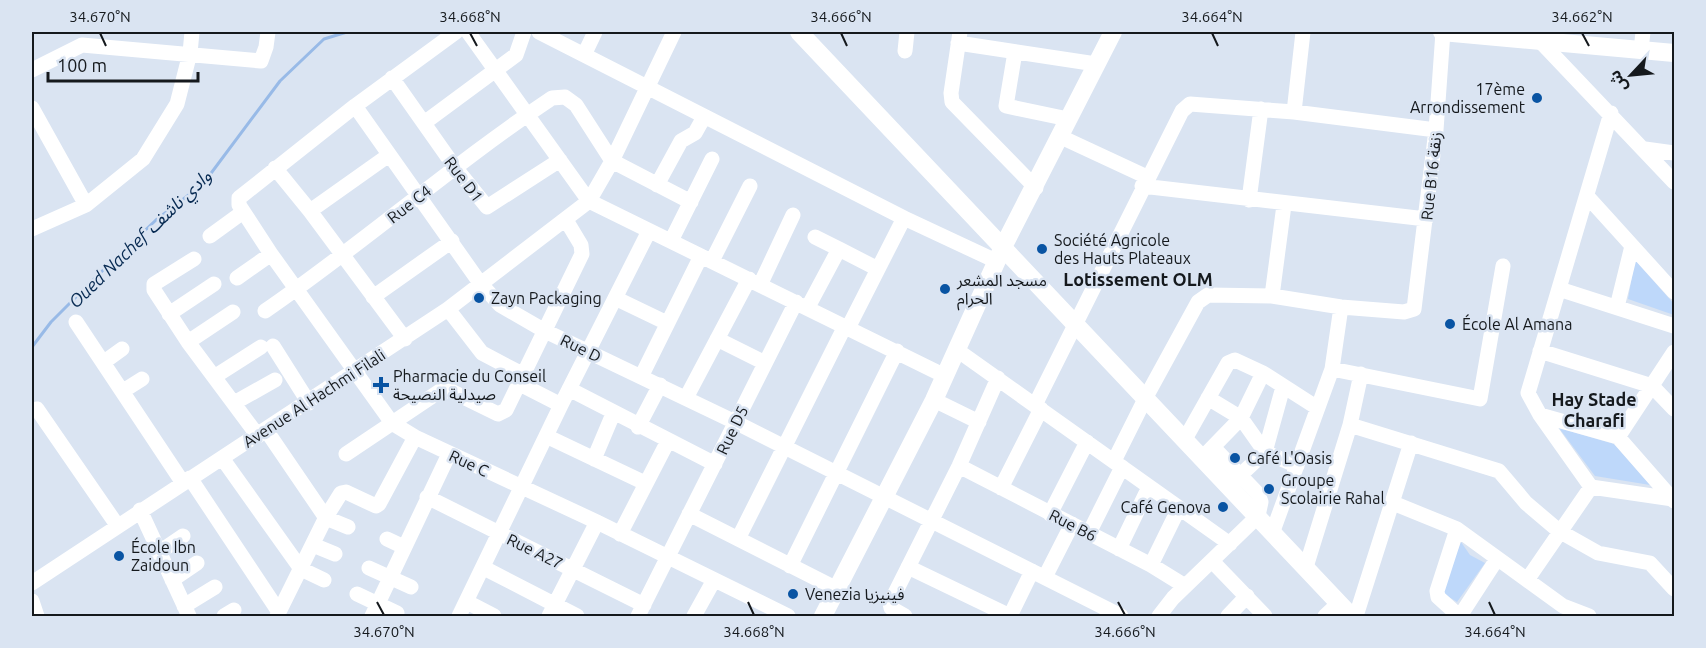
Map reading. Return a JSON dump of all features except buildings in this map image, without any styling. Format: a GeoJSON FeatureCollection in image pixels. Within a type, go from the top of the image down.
{"type":"FeatureCollection","features":[{"type":"Feature","properties":{"kind":"main road"},"geometry":{"type":"LineString","coordinates":[[799,32],[1000,254],[1075,322],[1185,439],[1208,452],[1235,481],[1258,516],[1339,603],[1354,616]]}},
{"type":"Feature","properties":{"kind":"main road"},"geometry":{"type":"LineString","coordinates":[[823,616],[934,400],[1000,254],[1036,188],[1068,119],[1113,32]]}},
{"type":"Feature","properties":{"kind":"main road"},"geometry":{"type":"LineString","coordinates":[[1442,32],[1674,53]]}},
{"type":"Feature","properties":{"kind":"street"},"geometry":{"type":"LineString","coordinates":[[32,229],[86,204],[143,159],[177,104],[190,53],[192,32]]}},
{"type":"Feature","properties":{"kind":"street"},"geometry":{"type":"LineString","coordinates":[[32,70],[83,38],[261,61],[268,32]]}},
{"type":"Feature","properties":{"kind":"street"},"geometry":{"type":"LineString","coordinates":[[210,236],[241,208],[239,198],[275,168],[456,32]]}},
{"type":"Feature","properties":{"kind":"street"},"geometry":{"type":"LineString","coordinates":[[468,32],[589,201],[945,376]]}},
{"type":"Feature","properties":{"kind":"street"},"geometry":{"type":"LineString","coordinates":[[424,123],[516,55],[524,32]]}},
{"type":"Feature","properties":{"kind":"street"},"geometry":{"type":"LineString","coordinates":[[539,32],[904,218],[1000,254]]}},
{"type":"Feature","properties":{"kind":"street"},"geometry":{"type":"LineString","coordinates":[[584,55],[595,32]]}},
{"type":"Feature","properties":{"kind":"street"},"geometry":{"type":"LineString","coordinates":[[589,201],[612,161],[674,32]]}},
{"type":"Feature","properties":{"kind":"street"},"geometry":{"type":"LineString","coordinates":[[905,51],[907,32]]}},
{"type":"Feature","properties":{"kind":"street"},"geometry":{"type":"LineString","coordinates":[[1294,112],[1303,32]]}},
{"type":"Feature","properties":{"kind":"street","name":"Rue B16 زنقة"},"geometry":{"type":"LineString","coordinates":[[1341,307],[1404,312],[1416,306],[1436,130],[1442,32]]}},
{"type":"Feature","properties":{"kind":"street"},"geometry":{"type":"LineString","coordinates":[[1641,50],[1643,32]]}},
{"type":"Feature","properties":{"kind":"street"},"geometry":{"type":"LineString","coordinates":[[1036,188],[952,102],[951,93],[959,37],[1015,52],[1096,64]]}},
{"type":"Feature","properties":{"kind":"street"},"geometry":{"type":"LineString","coordinates":[[1540,41],[1611,113],[1674,182]]}},
{"type":"Feature","properties":{"kind":"street"},"geometry":{"type":"LineString","coordinates":[[1015,52],[1006,106],[1068,119]]}},
{"type":"Feature","properties":{"kind":"street","name":"Rue D1"},"geometry":{"type":"LineString","coordinates":[[392,78],[485,206],[489,207],[560,160]]}},
{"type":"Feature","properties":{"kind":"street","name":"Rue C4"},"geometry":{"type":"LineString","coordinates":[[265,311],[420,198],[454,166],[552,98],[565,97],[576,105],[612,161]]}},
{"type":"Feature","properties":{"kind":"street"},"geometry":{"type":"LineString","coordinates":[[1001,488],[1075,322],[1144,182],[1182,111],[1190,104],[1294,112],[1436,130]]}},
{"type":"Feature","properties":{"kind":"street","name":"Rue D"},"geometry":{"type":"LineString","coordinates":[[355,106],[480,283],[500,305],[545,331],[735,422],[884,499],[931,520],[1121,616]]}},
{"type":"Feature","properties":{"kind":"street"},"geometry":{"type":"LineString","coordinates":[[32,108],[86,204]]}},
{"type":"Feature","properties":{"kind":"street"},"geometry":{"type":"LineString","coordinates":[[1249,200],[1261,109]]}},
{"type":"Feature","properties":{"kind":"street"},"geometry":{"type":"LineString","coordinates":[[1611,113],[1528,390],[1540,415],[1591,487],[1674,500]]}},
{"type":"Feature","properties":{"kind":"street"},"geometry":{"type":"LineString","coordinates":[[657,185],[681,141],[695,133],[704,117]]}},
{"type":"Feature","properties":{"kind":"street"},"geometry":{"type":"LineString","coordinates":[[1061,136],[1144,182],[1284,205],[1426,219]]}},
{"type":"Feature","properties":{"kind":"street"},"geometry":{"type":"LineString","coordinates":[[1645,149],[1674,153]]}},
{"type":"Feature","properties":{"kind":"street"},"geometry":{"type":"LineString","coordinates":[[310,211],[389,155]]}},
{"type":"Feature","properties":{"kind":"street"},"geometry":{"type":"LineString","coordinates":[[671,241],[712,159]]}},
{"type":"Feature","properties":{"kind":"street"},"geometry":{"type":"LineString","coordinates":[[612,161],[691,202]]}},
{"type":"Feature","properties":{"kind":"street"},"geometry":{"type":"LineString","coordinates":[[275,168],[310,211],[405,339]]}},
{"type":"Feature","properties":{"kind":"street"},"geometry":{"type":"LineString","coordinates":[[641,377],[667,323],[750,186]]}},
{"type":"Feature","properties":{"kind":"street"},"geometry":{"type":"LineString","coordinates":[[1587,196],[1674,292]]}},
{"type":"Feature","properties":{"kind":"street","name":"Avenue Al Hachmi Filali"},"geometry":{"type":"LineString","coordinates":[[32,583],[117,525],[405,339],[448,309],[589,201]]}},
{"type":"Feature","properties":{"kind":"street"},"geometry":{"type":"LineString","coordinates":[[1272,296],[1284,205]]}},
{"type":"Feature","properties":{"kind":"street","name":"Rue C"},"geometry":{"type":"LineString","coordinates":[[241,208],[270,254],[392,423],[414,437],[597,522],[788,616]]}},
{"type":"Feature","properties":{"kind":"street"},"geometry":{"type":"LineString","coordinates":[[686,398],[717,339],[793,215]]}},
{"type":"Feature","properties":{"kind":"street"},"geometry":{"type":"LineString","coordinates":[[738,539],[783,447],[904,218]]}},
{"type":"Feature","properties":{"kind":"street"},"geometry":{"type":"LineString","coordinates":[[346,454],[434,394],[451,391],[498,414],[506,410],[582,254],[581,245],[566,220]]}},
{"type":"Feature","properties":{"kind":"street"},"geometry":{"type":"LineString","coordinates":[[459,616],[523,488],[561,405],[650,231]]}},
{"type":"Feature","properties":{"kind":"street"},"geometry":{"type":"LineString","coordinates":[[815,237],[837,253],[878,269]]}},
{"type":"Feature","properties":{"kind":"street"},"geometry":{"type":"LineString","coordinates":[[373,297],[452,241]]}},
{"type":"Feature","properties":{"kind":"street"},"geometry":{"type":"LineString","coordinates":[[1617,308],[1632,246]]}},
{"type":"Feature","properties":{"kind":"street","name":"Rue D5"},"geometry":{"type":"LineString","coordinates":[[641,611],[765,363],[837,253]]}},
{"type":"Feature","properties":{"kind":"street"},"geometry":{"type":"LineString","coordinates":[[237,278],[270,254]]}},
{"type":"Feature","properties":{"kind":"street"},"geometry":{"type":"LineString","coordinates":[[194,259],[153,286],[188,342],[214,377],[262,433],[326,518],[348,527]]}},
{"type":"Feature","properties":{"kind":"street"},"geometry":{"type":"LineString","coordinates":[[1332,369],[1480,399],[1503,266]]}},
{"type":"Feature","properties":{"kind":"street"},"geometry":{"type":"LineString","coordinates":[[170,314],[214,284]]}},
{"type":"Feature","properties":{"kind":"street"},"geometry":{"type":"LineString","coordinates":[[1559,289],[1674,326]]}},
{"type":"Feature","properties":{"kind":"street"},"geometry":{"type":"LineString","coordinates":[[1089,533],[1146,397],[1203,297],[1214,293],[1272,296],[1341,307],[1332,369],[1316,407],[1273,531]]}},
{"type":"Feature","properties":{"kind":"street"},"geometry":{"type":"LineString","coordinates":[[615,298],[667,323]]}},
{"type":"Feature","properties":{"kind":"street"},"geometry":{"type":"LineString","coordinates":[[448,309],[482,353],[561,405]]}},
{"type":"Feature","properties":{"kind":"street"},"geometry":{"type":"LineString","coordinates":[[188,342],[232,312]]}},
{"type":"Feature","properties":{"kind":"street"},"geometry":{"type":"LineString","coordinates":[[76,322],[278,614],[341,493],[346,492],[375,506],[380,504],[414,437]]}},
{"type":"Feature","properties":{"kind":"street"},"geometry":{"type":"LineString","coordinates":[[717,339],[765,363]]}},
{"type":"Feature","properties":{"kind":"street"},"geometry":{"type":"LineString","coordinates":[[214,377],[267,346],[309,403]]}},
{"type":"Feature","properties":{"kind":"street"},"geometry":{"type":"LineString","coordinates":[[104,362],[122,349]]}},
{"type":"Feature","properties":{"kind":"street"},"geometry":{"type":"LineString","coordinates":[[957,350],[1230,544]]}},
{"type":"Feature","properties":{"kind":"street"},"geometry":{"type":"LineString","coordinates":[[790,566],[897,351]]}},
{"type":"Feature","properties":{"kind":"street"},"geometry":{"type":"LineString","coordinates":[[1540,351],[1652,386],[1674,409]]}},
{"type":"Feature","properties":{"kind":"street"},"geometry":{"type":"LineString","coordinates":[[1618,437],[1674,351]]}},
{"type":"Feature","properties":{"kind":"street"},"geometry":{"type":"LineString","coordinates":[[1185,439],[1231,362],[1238,360],[1316,407]]}},
{"type":"Feature","properties":{"kind":"street"},"geometry":{"type":"LineString","coordinates":[[1208,452],[1241,418],[1263,373]]}},
{"type":"Feature","properties":{"kind":"street"},"geometry":{"type":"LineString","coordinates":[[1306,567],[1350,425],[1361,374]]}},
{"type":"Feature","properties":{"kind":"street"},"geometry":{"type":"LineString","coordinates":[[905,616],[891,608],[890,603],[959,466],[998,378]]}},
{"type":"Feature","properties":{"kind":"street"},"geometry":{"type":"LineString","coordinates":[[123,391],[142,379]]}},
{"type":"Feature","properties":{"kind":"street"},"geometry":{"type":"LineString","coordinates":[[234,403],[275,380]]}},
{"type":"Feature","properties":{"kind":"street"},"geometry":{"type":"LineString","coordinates":[[638,427],[660,385]]}},
{"type":"Feature","properties":{"kind":"street"},"geometry":{"type":"LineString","coordinates":[[1235,481],[1265,452],[1283,387]]}},
{"type":"Feature","properties":{"kind":"street"},"geometry":{"type":"LineString","coordinates":[[569,389],[638,427],[715,464]]}},
{"type":"Feature","properties":{"kind":"street"},"geometry":{"type":"LineString","coordinates":[[1208,398],[1241,418],[1265,452],[1297,466]]}},
{"type":"Feature","properties":{"kind":"street"},"geometry":{"type":"LineString","coordinates":[[934,400],[979,422]]}},
{"type":"Feature","properties":{"kind":"street"},"geometry":{"type":"LineString","coordinates":[[37,409],[117,525]]}},
{"type":"Feature","properties":{"kind":"street"},"geometry":{"type":"LineString","coordinates":[[594,459],[613,414]]}},
{"type":"Feature","properties":{"kind":"street"},"geometry":{"type":"LineString","coordinates":[[1540,415],[1618,437],[1674,500]]}},
{"type":"Feature","properties":{"kind":"street"},"geometry":{"type":"LineString","coordinates":[[1350,425],[1499,471],[1526,503],[1559,531],[1598,553],[1650,562],[1674,589]]}},
{"type":"Feature","properties":{"kind":"street"},"geometry":{"type":"LineString","coordinates":[[546,436],[645,483]]}},
{"type":"Feature","properties":{"kind":"street"},"geometry":{"type":"LineString","coordinates":[[620,534],[668,441]]}},
{"type":"Feature","properties":{"kind":"street"},"geometry":{"type":"LineString","coordinates":[[1050,514],[1087,442]]}},
{"type":"Feature","properties":{"kind":"street"},"geometry":{"type":"LineString","coordinates":[[1354,616],[1412,443]]}},
{"type":"Feature","properties":{"kind":"street"},"geometry":{"type":"LineString","coordinates":[[374,610],[449,454]]}},
{"type":"Feature","properties":{"kind":"street"},"geometry":{"type":"LineString","coordinates":[[222,458],[301,569],[324,580]]}},
{"type":"Feature","properties":{"kind":"street","name":"Rue B6"},"geometry":{"type":"LineString","coordinates":[[959,466],[1151,565],[1185,586]]}},
{"type":"Feature","properties":{"kind":"street"},"geometry":{"type":"LineString","coordinates":[[1119,549],[1149,487]]}},
{"type":"Feature","properties":{"kind":"street"},"geometry":{"type":"LineString","coordinates":[[1527,580],[1591,487]]}},
{"type":"Feature","properties":{"kind":"street","name":"Rue A27"},"geometry":{"type":"LineString","coordinates":[[427,497],[573,569],[641,611]]}},
{"type":"Feature","properties":{"kind":"street"},"geometry":{"type":"LineString","coordinates":[[1393,503],[1457,529],[1527,580],[1559,611],[1589,616]]}},
{"type":"Feature","properties":{"kind":"street"},"geometry":{"type":"LineString","coordinates":[[1151,565],[1179,508]]}},
{"type":"Feature","properties":{"kind":"street"},"geometry":{"type":"LineString","coordinates":[[140,510],[158,553],[187,611],[215,587]]}},
{"type":"Feature","properties":{"kind":"street"},"geometry":{"type":"LineString","coordinates":[[689,514],[837,590]]}},
{"type":"Feature","properties":{"kind":"street"},"geometry":{"type":"LineString","coordinates":[[1159,616],[1185,586],[1258,516]]}},
{"type":"Feature","properties":{"kind":"street"},"geometry":{"type":"LineString","coordinates":[[552,611],[597,522]]}},
{"type":"Feature","properties":{"kind":"street"},"geometry":{"type":"LineString","coordinates":[[908,567],[1003,615],[1039,574],[1072,524]]}},
{"type":"Feature","properties":{"kind":"street"},"geometry":{"type":"LineString","coordinates":[[1457,529],[1437,591],[1438,597],[1459,616],[1497,559]]}},
{"type":"Feature","properties":{"kind":"street"},"geometry":{"type":"LineString","coordinates":[[158,553],[183,536]]}},
{"type":"Feature","properties":{"kind":"street"},"geometry":{"type":"LineString","coordinates":[[387,539],[404,547]]}},
{"type":"Feature","properties":{"kind":"street"},"geometry":{"type":"LineString","coordinates":[[313,545],[335,554]]}},
{"type":"Feature","properties":{"kind":"street"},"geometry":{"type":"LineString","coordinates":[[1212,561],[1265,616]]}},
{"type":"Feature","properties":{"kind":"street"},"geometry":{"type":"LineString","coordinates":[[172,580],[197,563]]}},
{"type":"Feature","properties":{"kind":"street"},"geometry":{"type":"LineString","coordinates":[[369,568],[411,587]]}},
{"type":"Feature","properties":{"kind":"street"},"geometry":{"type":"LineString","coordinates":[[484,568],[552,611],[577,616]]}},
{"type":"Feature","properties":{"kind":"street"},"geometry":{"type":"LineString","coordinates":[[694,616],[714,580]]}},
{"type":"Feature","properties":{"kind":"street"},"geometry":{"type":"LineString","coordinates":[[357,594],[374,610],[397,613]]}},
{"type":"Feature","properties":{"kind":"street"},"geometry":{"type":"LineString","coordinates":[[1228,616],[1247,596]]}},
{"type":"Feature","properties":{"kind":"street"},"geometry":{"type":"LineString","coordinates":[[32,601],[37,616]]}},
{"type":"Feature","properties":{"kind":"street"},"geometry":{"type":"LineString","coordinates":[[466,602],[494,616]]}},
{"type":"Feature","properties":{"kind":"street"},"geometry":{"type":"LineString","coordinates":[[1325,616],[1339,603]]}},
{"type":"Feature","properties":{"kind":"shaded area"},"geometry":{"type":"Polygon","coordinates":[[[1635,260],[1674,304],[1674,315],[1628,299],[1635,260]]]}},
{"type":"Feature","properties":{"kind":"shaded area"},"geometry":{"type":"Polygon","coordinates":[[[1559,428],[1614,444],[1650,485],[1595,476],[1559,428]]]}},
{"type":"Feature","properties":{"kind":"shaded area"},"geometry":{"type":"Polygon","coordinates":[[[1461,542],[1470,555],[1485,563],[1457,602],[1441,592],[1461,542]]]}},
{"type":"Feature","properties":{"kind":"waterway","name":"Oued Nachef وادي ناشف"},"geometry":{"type":"LineString","coordinates":[[32,347],[51,322],[98,275],[156,220],[203,184],[280,81],[324,39],[347,32]]}},
{"type":"Feature","properties":{"kind":"place","name":"17ème Arrondissement"},"geometry":{"type":"Point","coordinates":[1537,98]}},
{"type":"Feature","properties":{"kind":"place","name":"Société Agricole des Hauts Plateaux"},"geometry":{"type":"Point","coordinates":[1042,249]}},
{"type":"Feature","properties":{"kind":"place","name":"مسجد المشعر الحرام"},"geometry":{"type":"Point","coordinates":[945,289]}},
{"type":"Feature","properties":{"kind":"place","name":"Zayn Packaging"},"geometry":{"type":"Point","coordinates":[479,298]}},
{"type":"Feature","properties":{"kind":"place","name":"École Al Amana"},"geometry":{"type":"Point","coordinates":[1450,324]}},
{"type":"Feature","properties":{"kind":"place","name":"Pharmacie du Conseil صيدلية النصيحة"},"geometry":{"type":"Point","coordinates":[381,385]}},
{"type":"Feature","properties":{"kind":"place","name":"Café L'Oasis"},"geometry":{"type":"Point","coordinates":[1235,458]}},
{"type":"Feature","properties":{"kind":"place","name":"Groupe Scolairie Rahal"},"geometry":{"type":"Point","coordinates":[1269,489]}},
{"type":"Feature","properties":{"kind":"place","name":"Café Genova"},"geometry":{"type":"Point","coordinates":[1223,507]}},
{"type":"Feature","properties":{"kind":"place","name":"École Ibn Zaidoun"},"geometry":{"type":"Point","coordinates":[119,556]}},
{"type":"Feature","properties":{"kind":"place","name":"Venezia فينيزيا"},"geometry":{"type":"Point","coordinates":[793,594]}},
{"type":"Feature","properties":{"kind":"district","name":"Lotissement OLM"},"geometry":{"type":"Point","coordinates":[1138,280]}},
{"type":"Feature","properties":{"kind":"district","name":"Hay Stade Charafi"},"geometry":{"type":"Point","coordinates":[1594,410]}}]}
